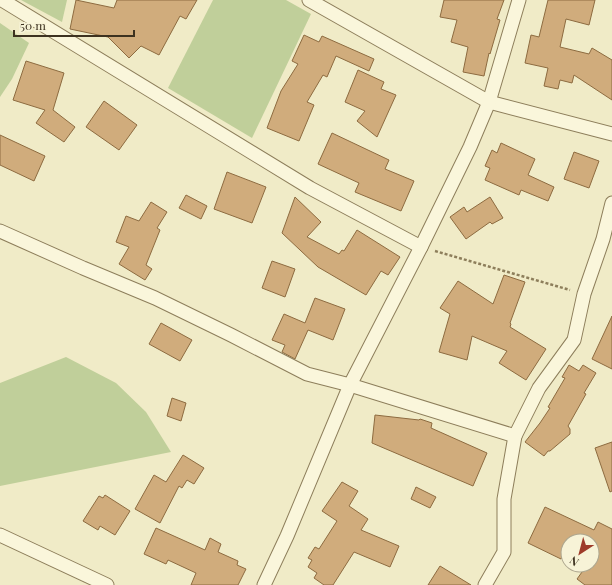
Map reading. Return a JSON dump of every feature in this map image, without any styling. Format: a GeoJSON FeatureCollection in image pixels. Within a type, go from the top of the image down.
{"type":"FeatureCollection","features":[{"type":"Feature","properties":{"kind":"street"},"geometry":{"type":"LineString","coordinates":[[2,0],[310,188],[421,247]]}},
{"type":"Feature","properties":{"kind":"street"},"geometry":{"type":"LineString","coordinates":[[309,0],[489,102],[612,134]]}},
{"type":"Feature","properties":{"kind":"street"},"geometry":{"type":"LineString","coordinates":[[264,585],[287,536],[350,386],[470,147],[489,102],[519,0]]}},
{"type":"Feature","properties":{"kind":"street"},"geometry":{"type":"LineString","coordinates":[[485,585],[504,552],[504,499],[515,436],[539,388],[574,340],[584,294],[603,239],[612,203]]}},
{"type":"Feature","properties":{"kind":"street"},"geometry":{"type":"LineString","coordinates":[[0,231],[155,298],[306,374],[515,436]]}},
{"type":"Feature","properties":{"kind":"street"},"geometry":{"type":"LineString","coordinates":[[0,536],[107,585]]}},
{"type":"Feature","properties":{"kind":"path"},"geometry":{"type":"LineString","coordinates":[[421,247],[584,294]]}},
{"type":"Feature","properties":{"kind":"green space"},"geometry":{"type":"Polygon","coordinates":[[[21,0],[67,0],[62,22],[21,0]]]}},
{"type":"Feature","properties":{"kind":"green space"},"geometry":{"type":"Polygon","coordinates":[[[213,0],[286,0],[311,14],[252,138],[168,88],[213,0]]]}},
{"type":"Feature","properties":{"kind":"green space"},"geometry":{"type":"Polygon","coordinates":[[[0,23],[29,43],[12,79],[0,97],[0,23]]]}},
{"type":"Feature","properties":{"kind":"green space"},"geometry":{"type":"Polygon","coordinates":[[[66,357],[116,383],[146,412],[171,452],[0,486],[0,383],[66,357]]]}},
{"type":"Feature","properties":{"kind":"building"},"geometry":{"type":"Polygon","coordinates":[[[76,0],[114,8],[117,0],[197,0],[186,19],[180,16],[159,55],[141,46],[129,58],[108,37],[70,29],[76,0]]]}},
{"type":"Feature","properties":{"kind":"building"},"geometry":{"type":"Polygon","coordinates":[[[444,0],[504,0],[497,19],[500,20],[490,54],[489,53],[484,76],[463,72],[468,47],[451,42],[457,20],[440,17],[444,0]]]}},
{"type":"Feature","properties":{"kind":"building"},"geometry":{"type":"Polygon","coordinates":[[[548,0],[595,0],[589,25],[566,19],[560,47],[589,54],[592,48],[612,60],[612,100],[574,75],[572,83],[560,80],[558,89],[544,86],[548,68],[525,63],[531,35],[539,37],[548,0]]]}},
{"type":"Feature","properties":{"kind":"building"},"geometry":{"type":"Polygon","coordinates":[[[304,35],[319,42],[322,36],[374,59],[369,71],[336,56],[327,77],[323,75],[307,102],[314,105],[299,141],[267,128],[281,91],[298,64],[292,61],[304,35]]]}},
{"type":"Feature","properties":{"kind":"building"},"geometry":{"type":"Polygon","coordinates":[[[26,61],[64,73],[53,110],[75,127],[64,142],[36,123],[45,110],[13,100],[26,61]]]}},
{"type":"Feature","properties":{"kind":"building"},"geometry":{"type":"Polygon","coordinates":[[[358,70],[384,82],[381,89],[396,95],[377,137],[357,121],[365,111],[345,102],[358,70]]]}},
{"type":"Feature","properties":{"kind":"building"},"geometry":{"type":"Polygon","coordinates":[[[104,101],[137,125],[119,150],[86,127],[104,101]]]}},
{"type":"Feature","properties":{"kind":"building"},"geometry":{"type":"Polygon","coordinates":[[[332,133],[389,160],[385,169],[414,181],[401,211],[355,192],[359,183],[318,164],[332,133]]]}},
{"type":"Feature","properties":{"kind":"building"},"geometry":{"type":"Polygon","coordinates":[[[0,135],[45,156],[34,181],[0,165],[0,135]]]}},
{"type":"Feature","properties":{"kind":"building"},"geometry":{"type":"Polygon","coordinates":[[[501,143],[535,159],[528,175],[554,187],[548,201],[521,190],[519,195],[485,180],[490,168],[485,166],[492,150],[497,153],[501,143]]]}},
{"type":"Feature","properties":{"kind":"building"},"geometry":{"type":"Polygon","coordinates":[[[574,152],[599,161],[589,188],[564,179],[574,152]]]}},
{"type":"Feature","properties":{"kind":"building"},"geometry":{"type":"Polygon","coordinates":[[[227,172],[266,187],[252,223],[214,209],[227,172]]]}},
{"type":"Feature","properties":{"kind":"building"},"geometry":{"type":"Polygon","coordinates":[[[186,195],[207,206],[201,219],[179,208],[186,195]]]}},
{"type":"Feature","properties":{"kind":"building"},"geometry":{"type":"Polygon","coordinates":[[[295,197],[321,222],[307,237],[339,254],[342,250],[344,251],[357,230],[400,257],[388,275],[381,271],[366,295],[318,267],[282,233],[295,197]]]}},
{"type":"Feature","properties":{"kind":"building"},"geometry":{"type":"Polygon","coordinates":[[[490,197],[503,218],[492,224],[490,222],[466,239],[450,217],[464,207],[467,212],[490,197]]]}},
{"type":"Feature","properties":{"kind":"building"},"geometry":{"type":"Polygon","coordinates":[[[151,202],[167,212],[157,228],[160,230],[146,265],[152,269],[145,280],[119,264],[129,247],[116,242],[126,216],[139,221],[151,202]]]}},
{"type":"Feature","properties":{"kind":"building"},"geometry":{"type":"Polygon","coordinates":[[[272,261],[295,269],[285,297],[262,288],[272,261]]]}},
{"type":"Feature","properties":{"kind":"building"},"geometry":{"type":"Polygon","coordinates":[[[504,275],[525,282],[510,323],[510,327],[546,349],[526,380],[499,363],[507,351],[472,336],[467,360],[439,352],[450,314],[440,308],[458,281],[493,304],[504,275]]]}},
{"type":"Feature","properties":{"kind":"building"},"geometry":{"type":"Polygon","coordinates":[[[315,298],[345,309],[333,340],[308,330],[295,359],[282,352],[285,345],[272,340],[284,314],[305,323],[315,298]]]}},
{"type":"Feature","properties":{"kind":"building"},"geometry":{"type":"Polygon","coordinates":[[[612,316],[612,369],[592,359],[612,316]]]}},
{"type":"Feature","properties":{"kind":"building"},"geometry":{"type":"Polygon","coordinates":[[[161,323],[192,340],[180,361],[149,344],[161,323]]]}},
{"type":"Feature","properties":{"kind":"building"},"geometry":{"type":"Polygon","coordinates":[[[569,365],[579,371],[583,365],[596,373],[584,393],[586,394],[568,426],[570,429],[570,434],[550,451],[548,451],[544,456],[525,442],[550,408],[548,407],[565,378],[562,377],[569,365]]]}},
{"type":"Feature","properties":{"kind":"building"},"geometry":{"type":"Polygon","coordinates":[[[172,398],[186,403],[181,421],[167,416],[172,398]]]}},
{"type":"Feature","properties":{"kind":"building"},"geometry":{"type":"Polygon","coordinates":[[[375,415],[420,419],[432,423],[431,428],[487,453],[473,486],[372,443],[375,415]]]}},
{"type":"Feature","properties":{"kind":"building"},"geometry":{"type":"Polygon","coordinates":[[[612,442],[612,491],[610,492],[595,448],[612,442]]]}},
{"type":"Feature","properties":{"kind":"building"},"geometry":{"type":"Polygon","coordinates":[[[183,455],[204,468],[194,484],[187,480],[182,488],[179,486],[160,523],[135,509],[154,475],[166,482],[183,455]]]}},
{"type":"Feature","properties":{"kind":"building"},"geometry":{"type":"Polygon","coordinates":[[[342,482],[358,491],[349,506],[368,519],[361,530],[399,546],[390,567],[354,552],[333,585],[324,585],[314,578],[317,573],[308,567],[312,560],[308,558],[315,547],[319,549],[337,521],[322,511],[342,482]]]}},
{"type":"Feature","properties":{"kind":"building"},"geometry":{"type":"Polygon","coordinates":[[[416,487],[436,497],[430,508],[411,499],[416,487]]]}},
{"type":"Feature","properties":{"kind":"building"},"geometry":{"type":"Polygon","coordinates":[[[105,495],[130,511],[115,535],[100,526],[98,530],[83,521],[99,496],[103,498],[105,495]]]}},
{"type":"Feature","properties":{"kind":"building"},"geometry":{"type":"Polygon","coordinates":[[[545,507],[594,530],[598,522],[612,529],[612,585],[585,585],[577,579],[581,573],[600,573],[600,533],[560,533],[560,559],[528,543],[545,507]]]}},
{"type":"Feature","properties":{"kind":"building"},"geometry":{"type":"Polygon","coordinates":[[[156,528],[205,550],[210,538],[221,544],[218,552],[238,561],[237,565],[246,569],[238,585],[191,585],[196,573],[168,560],[166,564],[144,554],[156,528]]]}},
{"type":"Feature","properties":{"kind":"building"},"geometry":{"type":"Polygon","coordinates":[[[440,566],[471,585],[428,585],[440,566]]]}}]}
